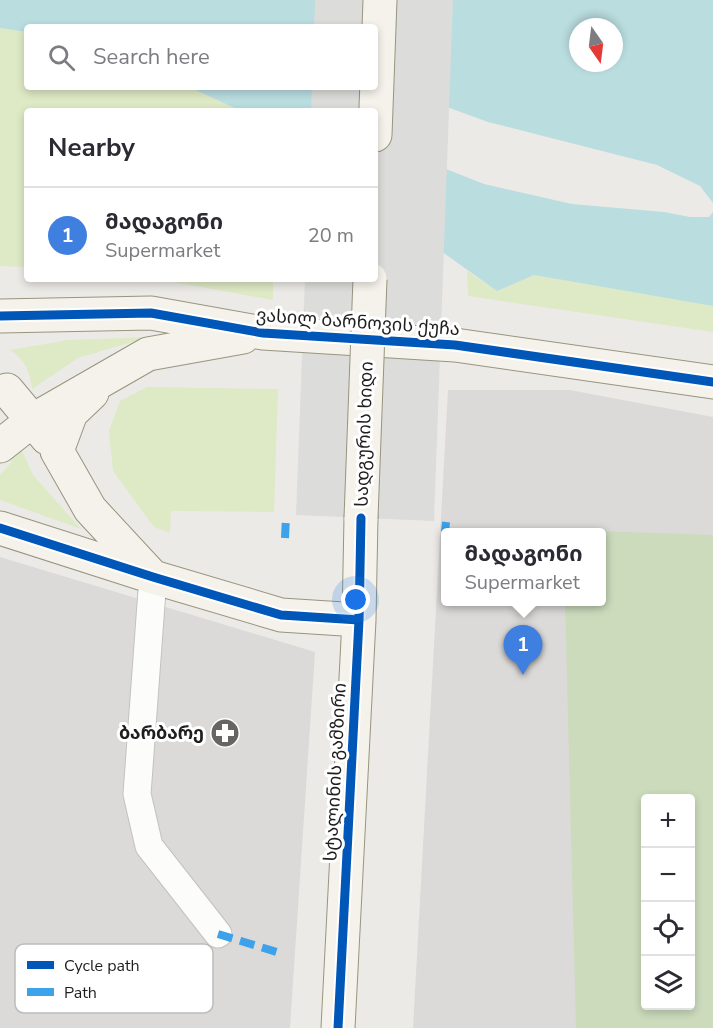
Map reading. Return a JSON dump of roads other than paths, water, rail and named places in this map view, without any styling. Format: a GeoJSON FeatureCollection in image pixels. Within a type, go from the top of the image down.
{"type":"FeatureCollection","features":[{"type":"Feature","properties":{"kind":"street"},"geometry":{"type":"LineString","coordinates":[[378,54],[380,0]]}},
{"type":"Feature","properties":{"kind":"street"},"geometry":{"type":"LineString","coordinates":[[376,108],[377,90]]}},
{"type":"Feature","properties":{"kind":"street","name":"სადგურის ხიდი"},"geometry":{"type":"LineString","coordinates":[[361,518],[370,282]]}},
{"type":"Feature","properties":{"kind":"street","name":"ვასილ ბარნოვის ქუჩა"},"geometry":{"type":"LineString","coordinates":[[0,316],[151,313],[263,333],[455,345],[713,382]]}},
{"type":"Feature","properties":{"kind":"street","name":"ვასილ ბარნოვის ქუჩა"},"geometry":{"type":"LineString","coordinates":[[114,372],[148,354],[263,333]]}},
{"type":"Feature","properties":{"kind":"street"},"geometry":{"type":"LineString","coordinates":[[0,446],[33,420],[114,372]]}},
{"type":"Feature","properties":{"kind":"street"},"geometry":{"type":"LineString","coordinates":[[57,451],[71,413],[114,372]]}},
{"type":"Feature","properties":{"kind":"street"},"geometry":{"type":"LineString","coordinates":[[3,381],[57,451],[90,510],[153,577]]}},
{"type":"Feature","properties":{"kind":"street"},"geometry":{"type":"LineString","coordinates":[[0,446],[8,418],[3,381]]}},
{"type":"Feature","properties":{"kind":"street","name":"სტალინის გამზირი"},"geometry":{"type":"LineString","coordinates":[[338,1028],[359,620],[361,518]]}},
{"type":"Feature","properties":{"kind":"street"},"geometry":{"type":"LineString","coordinates":[[0,528],[281,615],[359,620]]}},
{"type":"Feature","properties":{"kind":"lane"},"geometry":{"type":"LineString","coordinates":[[153,577],[137,794],[149,846],[218,934]]}},
{"type":"Feature","properties":{"kind":"water"},"geometry":{"type":"Polygon","coordinates":[[[0,0],[713,0],[713,203],[700,186],[657,165],[488,122],[436,103],[378,31],[378,24],[24,24],[24,32],[0,28],[0,0]]]}},
{"type":"Feature","properties":{"kind":"water"},"geometry":{"type":"Polygon","coordinates":[[[196,90],[320,90],[343,108],[234,108],[196,90]]]}},
{"type":"Feature","properties":{"kind":"water"},"geometry":{"type":"Polygon","coordinates":[[[408,154],[484,184],[572,204],[664,212],[690,217],[709,217],[713,212],[713,306],[534,275],[497,291],[378,206],[378,199],[408,154]]]}},
{"type":"Feature","properties":{"kind":"place","name":"მადაგონი"},"geometry":{"type":"Point","coordinates":[523,675]}},
{"type":"Feature","properties":{"kind":"place","name":"ბარბარე"},"geometry":{"type":"Point","coordinates":[225,733]}}]}
